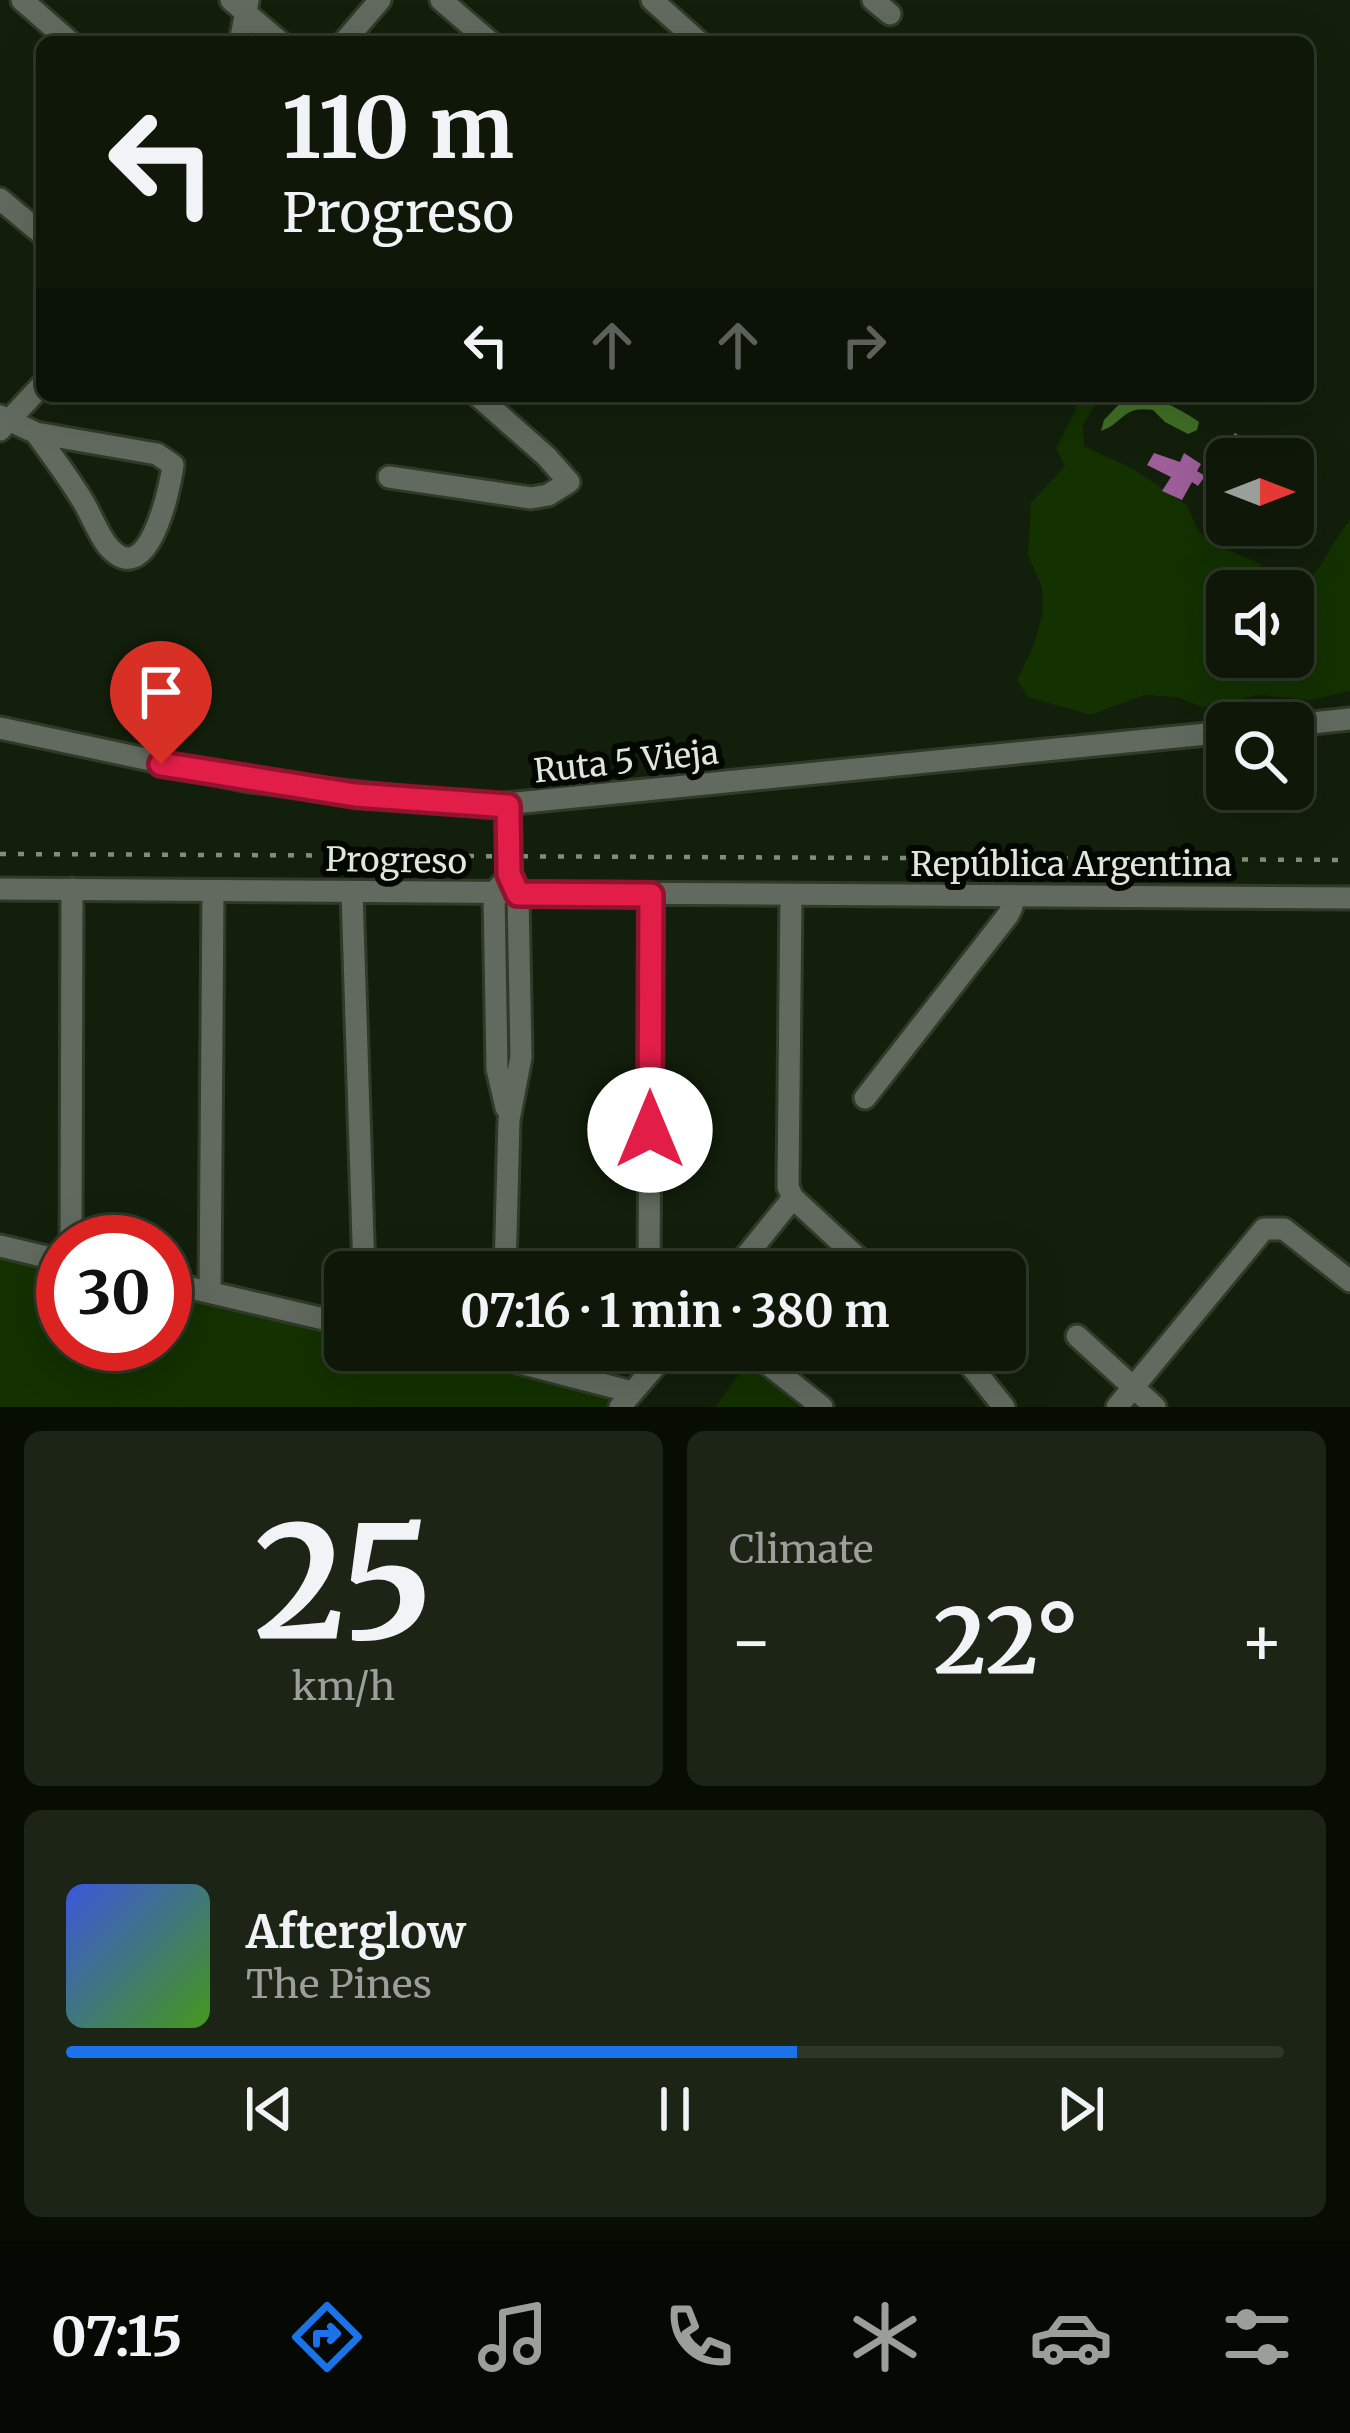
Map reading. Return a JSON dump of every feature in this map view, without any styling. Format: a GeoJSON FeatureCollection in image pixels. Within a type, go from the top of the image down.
{"type":"FeatureCollection","features":[{"type":"Feature","properties":{"kind":"street"},"geometry":{"type":"LineString","coordinates":[[22,0],[63,36]]}},
{"type":"Feature","properties":{"kind":"street"},"geometry":{"type":"LineString","coordinates":[[349,36],[380,0]]}},
{"type":"Feature","properties":{"kind":"street"},"geometry":{"type":"LineString","coordinates":[[441,0],[483,36]]}},
{"type":"Feature","properties":{"kind":"street"},"geometry":{"type":"LineString","coordinates":[[652,0],[692,36]]}},
{"type":"Feature","properties":{"kind":"street"},"geometry":{"type":"LineString","coordinates":[[240,36],[242,4]]}},
{"type":"Feature","properties":{"kind":"street"},"geometry":{"type":"LineString","coordinates":[[242,4],[274,36]]}},
{"type":"Feature","properties":{"kind":"street"},"geometry":{"type":"LineString","coordinates":[[0,199],[36,229]]}},
{"type":"Feature","properties":{"kind":"street"},"geometry":{"type":"LineString","coordinates":[[36,391],[2,423],[36,434],[157,454],[173,465],[164,514],[145,548],[134,555],[120,555],[108,547],[36,434]]}},
{"type":"Feature","properties":{"kind":"street"},"geometry":{"type":"LineString","coordinates":[[389,477],[531,498],[548,495],[569,482],[485,402]]}},
{"type":"Feature","properties":{"kind":"street"},"geometry":{"type":"LineString","coordinates":[[1314,722],[1350,718]]}},
{"type":"Feature","properties":{"kind":"street","name":"Ruta 5 Vieja"},"geometry":{"type":"LineString","coordinates":[[0,728],[248,781],[419,802],[508,806],[1206,734]]}},
{"type":"Feature","properties":{"kind":"street"},"geometry":{"type":"LineString","coordinates":[[506,1251],[509,1120],[521,1057],[508,806]]}},
{"type":"Feature","properties":{"kind":"street"},"geometry":{"type":"LineString","coordinates":[[509,1120],[497,1070],[494,893],[514,884],[651,895],[791,896],[787,1174],[794,1198],[851,1251]]}},
{"type":"Feature","properties":{"kind":"street","name":"Progreso"},"geometry":{"type":"LineString","coordinates":[[0,889],[494,893]]}},
{"type":"Feature","properties":{"kind":"street"},"geometry":{"type":"LineString","coordinates":[[71,1215],[72,890]]}},
{"type":"Feature","properties":{"kind":"street"},"geometry":{"type":"LineString","coordinates":[[210,1292],[213,891]]}},
{"type":"Feature","properties":{"kind":"street"},"geometry":{"type":"LineString","coordinates":[[352,892],[363,1251]]}},
{"type":"Feature","properties":{"kind":"street"},"geometry":{"type":"LineString","coordinates":[[650,1251],[651,895]]}},
{"type":"Feature","properties":{"kind":"street","name":"República Argentina"},"geometry":{"type":"LineString","coordinates":[[791,896],[1350,898]]}},
{"type":"Feature","properties":{"kind":"street"},"geometry":{"type":"LineString","coordinates":[[865,1098],[1008,915],[1010,897]]}},
{"type":"Feature","properties":{"kind":"street"},"geometry":{"type":"LineString","coordinates":[[750,1251],[794,1198]]}},
{"type":"Feature","properties":{"kind":"street"},"geometry":{"type":"LineString","coordinates":[[1125,1398],[1264,1229],[1284,1228],[1350,1281]]}},
{"type":"Feature","properties":{"kind":"street"},"geometry":{"type":"LineString","coordinates":[[0,1246],[36,1255]]}},
{"type":"Feature","properties":{"kind":"street"},"geometry":{"type":"LineString","coordinates":[[192,1288],[324,1319]]}},
{"type":"Feature","properties":{"kind":"street"},"geometry":{"type":"LineString","coordinates":[[1077,1336],[1125,1398],[1155,1407]]}},
{"type":"Feature","properties":{"kind":"street"},"geometry":{"type":"LineString","coordinates":[[544,1371],[626,1399],[652,1371]]}},
{"type":"Feature","properties":{"kind":"street"},"geometry":{"type":"LineString","coordinates":[[776,1371],[821,1407]]}},
{"type":"Feature","properties":{"kind":"street"},"geometry":{"type":"LineString","coordinates":[[975,1371],[1004,1407]]}},
{"type":"Feature","properties":{"kind":"shaded area"},"geometry":{"type":"Polygon","coordinates":[[[1074,402],[1097,402],[1083,425],[1084,446],[1135,470],[1187,505],[1206,546],[1218,546],[1265,570],[1206,570],[1206,678],[1314,678],[1314,574],[1350,520],[1350,691],[1311,700],[1258,695],[1206,702],[1203,707],[1176,697],[1144,695],[1091,715],[1028,697],[1017,680],[1043,611],[1042,587],[1028,555],[1031,503],[1065,466],[1056,449],[1076,409],[1074,402]]]}},
{"type":"Feature","properties":{"kind":"shaded area"},"geometry":{"type":"Polygon","coordinates":[[[1121,402],[1159,402],[1199,422],[1197,430],[1188,434],[1153,410],[1129,413],[1101,431],[1104,420],[1121,402]]]}},
{"type":"Feature","properties":{"kind":"shaded area"},"geometry":{"type":"Polygon","coordinates":[[[0,1256],[36,1264],[36,1371],[192,1371],[192,1300],[324,1330],[324,1371],[502,1371],[615,1397],[607,1407],[0,1407],[0,1256]]]}},
{"type":"Feature","properties":{"kind":"shaded area"},"geometry":{"type":"Polygon","coordinates":[[[741,1371],[756,1371],[799,1407],[715,1407],[741,1371]]]}},
{"type":"Feature","properties":{"kind":"building"},"geometry":{"type":"Polygon","coordinates":[[[1154,453],[1180,462],[1184,453],[1201,464],[1197,471],[1205,476],[1198,486],[1192,482],[1182,500],[1162,491],[1171,477],[1147,465],[1154,453]]]}},
{"type":"Feature","properties":{"kind":"railway"},"geometry":{"type":"LineString","coordinates":[[0,854],[1350,860]]}},
{"type":"Feature","properties":{"kind":"route"},"geometry":{"type":"LineString","coordinates":[[161,764],[355,795],[508,806],[509,874],[518,894],[651,895],[650,1130]]}}]}
